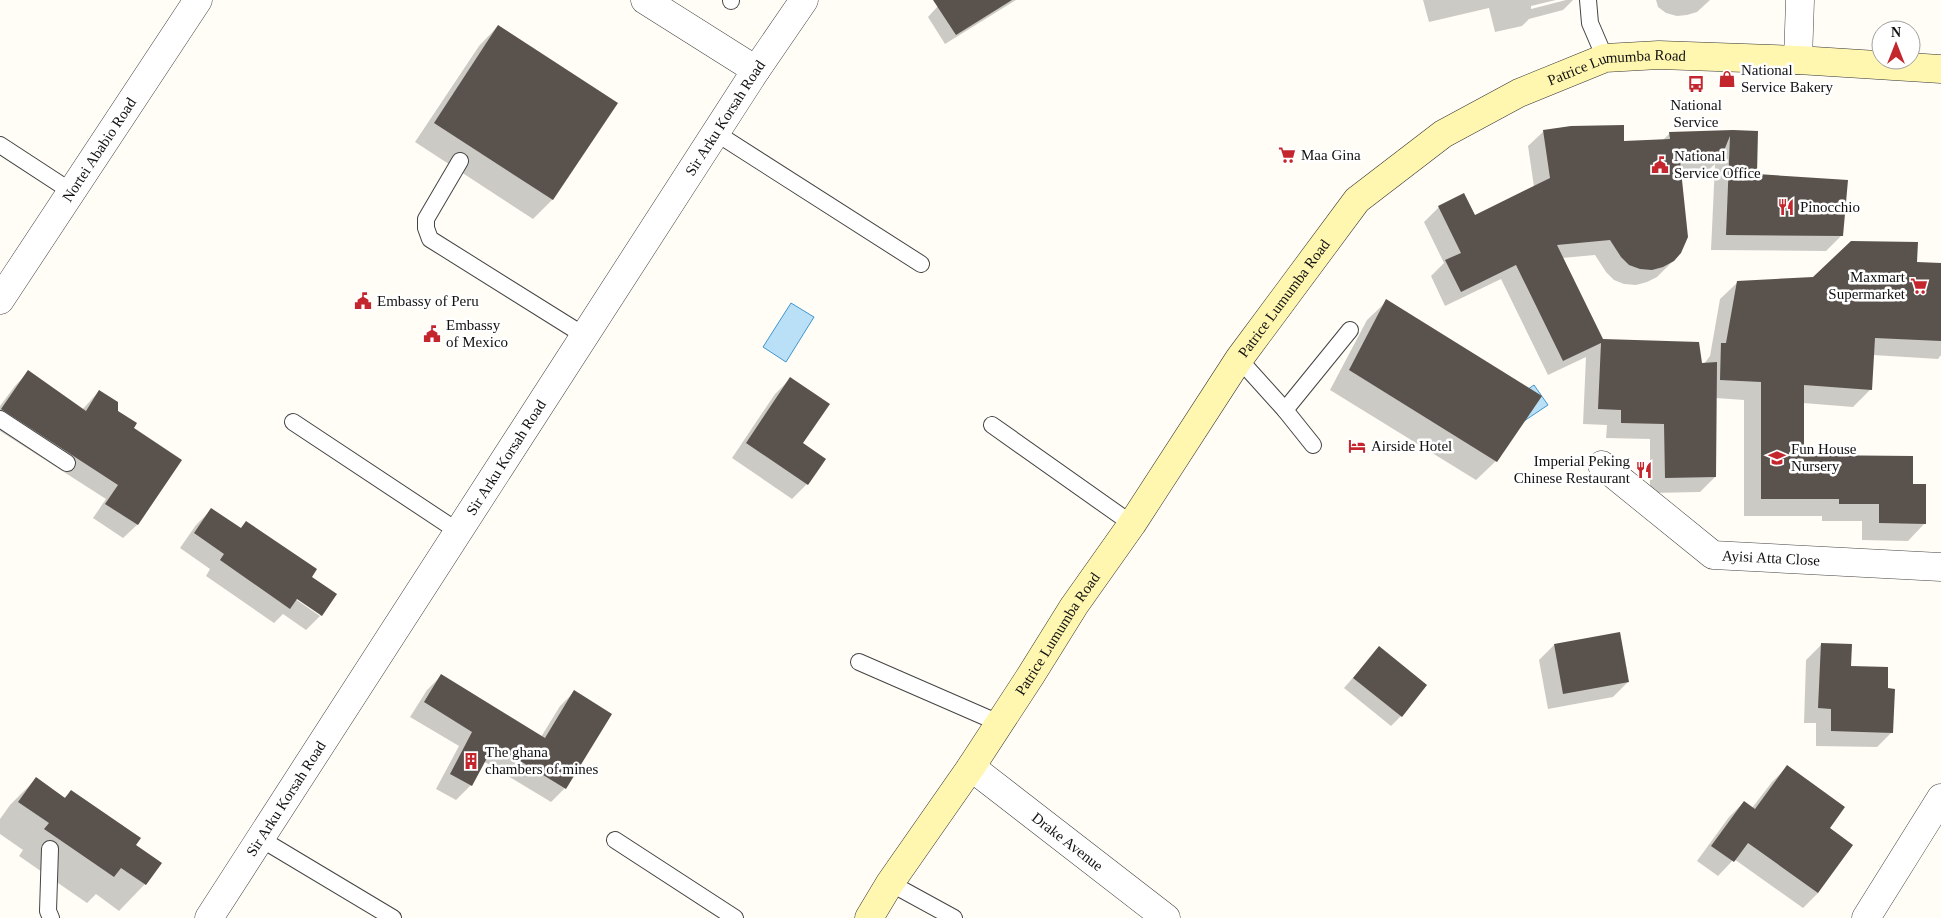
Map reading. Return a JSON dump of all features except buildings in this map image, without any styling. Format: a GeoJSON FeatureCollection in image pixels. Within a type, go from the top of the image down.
{"type":"FeatureCollection","features":[{"type":"Feature","properties":{"kind":"street","name":"Nortei Ababio Road"},"geometry":{"type":"LineString","coordinates":[[0,300],[198,0]]}},
{"type":"Feature","properties":{"kind":"street"},"geometry":{"type":"LineString","coordinates":[[645,0],[756,70]]}},
{"type":"Feature","properties":{"kind":"street","name":"Sir Arku Korsah Road"},"geometry":{"type":"LineString","coordinates":[[209,918],[756,70],[804,0]]}},
{"type":"Feature","properties":{"kind":"street"},"geometry":{"type":"LineString","coordinates":[[1798,60],[1800,0]]}},
{"type":"Feature","properties":{"kind":"street","name":"Patrice Lumumba Road"},"geometry":{"type":"LineString","coordinates":[[869,918],[890,883],[971,767],[1074,606],[1132,524],[1239,359],[1358,200],[1443,134],[1519,93],[1605,58],[1659,55],[1798,60],[1941,69]]}},
{"type":"Feature","properties":{"kind":"street","name":"Ayisi Atta Close"},"geometry":{"type":"LineString","coordinates":[[1602,465],[1713,555],[1941,567]]}},
{"type":"Feature","properties":{"kind":"street","name":"Drake Avenue"},"geometry":{"type":"LineString","coordinates":[[971,767],[1166,918]]}},
{"type":"Feature","properties":{"kind":"street"},"geometry":{"type":"LineString","coordinates":[[1866,918],[1941,798]]}},
{"type":"Feature","properties":{"kind":"lane"},"geometry":{"type":"LineString","coordinates":[[1588,0],[1590,23],[1605,58]]}},
{"type":"Feature","properties":{"kind":"lane"},"geometry":{"type":"LineString","coordinates":[[716,133],[921,264]]}},
{"type":"Feature","properties":{"kind":"lane"},"geometry":{"type":"LineString","coordinates":[[0,145],[72,192]]}},
{"type":"Feature","properties":{"kind":"lane"},"geometry":{"type":"LineString","coordinates":[[460,161],[426,219],[426,228],[430,239],[585,336]]}},
{"type":"Feature","properties":{"kind":"lane"},"geometry":{"type":"LineString","coordinates":[[1285,410],[1350,330]]}},
{"type":"Feature","properties":{"kind":"lane"},"geometry":{"type":"LineString","coordinates":[[1239,359],[1285,410],[1313,445]]}},
{"type":"Feature","properties":{"kind":"lane"},"geometry":{"type":"LineString","coordinates":[[0,419],[67,463]]}},
{"type":"Feature","properties":{"kind":"lane"},"geometry":{"type":"LineString","coordinates":[[293,422],[458,532]]}},
{"type":"Feature","properties":{"kind":"lane"},"geometry":{"type":"LineString","coordinates":[[992,425],[1132,524]]}},
{"type":"Feature","properties":{"kind":"lane"},"geometry":{"type":"LineString","coordinates":[[859,662],[999,723]]}},
{"type":"Feature","properties":{"kind":"lane"},"geometry":{"type":"LineString","coordinates":[[261,839],[393,918]]}},
{"type":"Feature","properties":{"kind":"lane"},"geometry":{"type":"LineString","coordinates":[[616,840],[735,918]]}},
{"type":"Feature","properties":{"kind":"lane"},"geometry":{"type":"LineString","coordinates":[[50,849],[48,911],[51,918]]}},
{"type":"Feature","properties":{"kind":"lane"},"geometry":{"type":"LineString","coordinates":[[890,883],[954,918]]}},
{"type":"Feature","properties":{"kind":"water"},"geometry":{"type":"Polygon","coordinates":[[[791,303],[814,317],[786,362],[763,347],[791,303]]]}},
{"type":"Feature","properties":{"kind":"water"},"geometry":{"type":"Polygon","coordinates":[[[1534,385],[1548,405],[1506,433],[1493,413],[1534,385]]]}},
{"type":"Feature","properties":{"kind":"place","name":"National Service Bakery"},"geometry":{"type":"Point","coordinates":[1727,79]}},
{"type":"Feature","properties":{"kind":"place","name":"National Service"},"geometry":{"type":"Point","coordinates":[1696,84]}},
{"type":"Feature","properties":{"kind":"place","name":"Maa Gina"},"geometry":{"type":"Point","coordinates":[1287,155]}},
{"type":"Feature","properties":{"kind":"place","name":"National Service Office"},"geometry":{"type":"Point","coordinates":[1660,165]}},
{"type":"Feature","properties":{"kind":"place","name":"Pinocchio"},"geometry":{"type":"Point","coordinates":[1786,207]}},
{"type":"Feature","properties":{"kind":"place","name":"Maxmart Supermarket"},"geometry":{"type":"Point","coordinates":[1919,286]}},
{"type":"Feature","properties":{"kind":"place","name":"Embassy of Peru"},"geometry":{"type":"Point","coordinates":[363,301]}},
{"type":"Feature","properties":{"kind":"place","name":"Embassy of Mexico"},"geometry":{"type":"Point","coordinates":[432,334]}},
{"type":"Feature","properties":{"kind":"place","name":"Airside Hotel"},"geometry":{"type":"Point","coordinates":[1357,446]}},
{"type":"Feature","properties":{"kind":"place","name":"Fun House Nursery"},"geometry":{"type":"Point","coordinates":[1777,458]}},
{"type":"Feature","properties":{"kind":"place","name":"Imperial Peking Chinese Restaurant"},"geometry":{"type":"Point","coordinates":[1644,470]}},
{"type":"Feature","properties":{"kind":"place","name":"The ghana chambers of mines"},"geometry":{"type":"Point","coordinates":[471,761]}}]}
